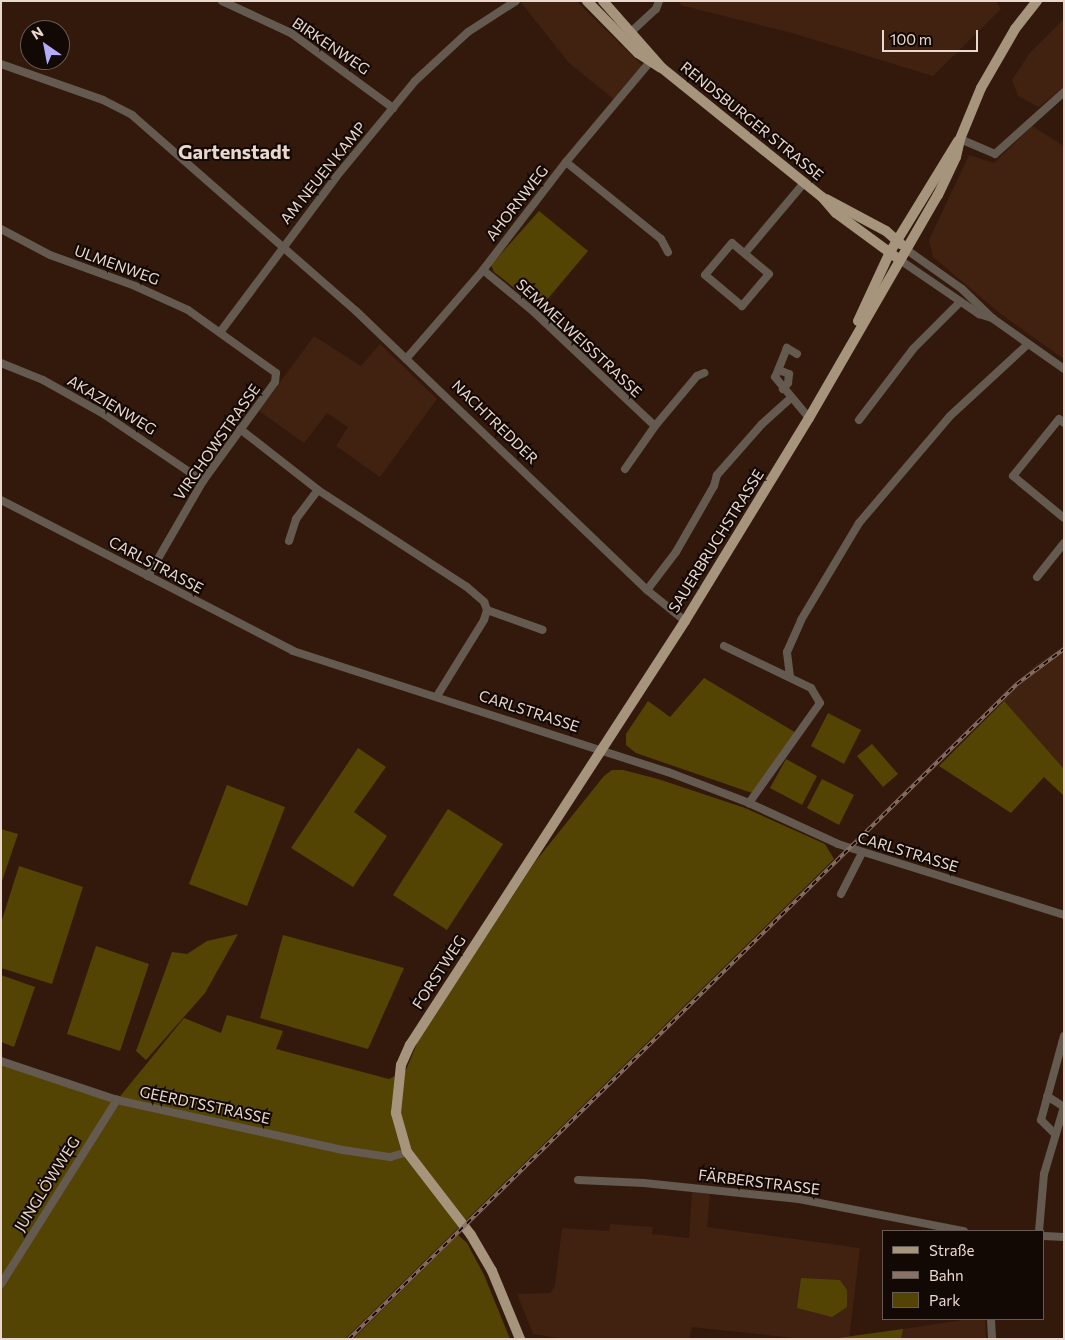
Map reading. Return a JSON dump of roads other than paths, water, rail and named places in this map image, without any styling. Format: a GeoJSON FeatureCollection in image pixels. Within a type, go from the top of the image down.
{"type":"FeatureCollection","features":[{"type":"Feature","properties":{"kind":"main road","name":"RENDSBURGER STRASSE"},"geometry":{"type":"LineString","coordinates":[[586,1],[650,62],[662,68]]}},
{"type":"Feature","properties":{"kind":"main road","name":"RENDSBURGER STRASSE"},"geometry":{"type":"LineString","coordinates":[[603,1],[662,68],[804,183],[836,213],[900,260]]}},
{"type":"Feature","properties":{"kind":"main road"},"geometry":{"type":"LineString","coordinates":[[960,139],[998,57],[1037,1]]}},
{"type":"Feature","properties":{"kind":"main road","name":"SAUERBRUCHSTRASSE"},"geometry":{"type":"LineString","coordinates":[[850,345],[890,252],[960,139]]}},
{"type":"Feature","properties":{"kind":"main road","name":"SAUERBRUCHSTRASSE"},"geometry":{"type":"LineString","coordinates":[[602,750],[686,621],[809,418],[907,250],[956,157],[960,139]]}},
{"type":"Feature","properties":{"kind":"main road","name":"RENDSBURGER STRASSE"},"geometry":{"type":"LineString","coordinates":[[822,198],[865,219],[898,241],[907,250]]}},
{"type":"Feature","properties":{"kind":"main road","name":"FORSTWEG"},"geometry":{"type":"LineString","coordinates":[[520,1339],[492,1271],[460,1221],[407,1152],[396,1113],[396,1092],[410,1045],[602,750]]}},
{"type":"Feature","properties":{"kind":"street","name":"BIRKENWEG"},"geometry":{"type":"LineString","coordinates":[[222,1],[291,33],[393,108]]}},
{"type":"Feature","properties":{"kind":"street","name":"AM NEUEN KAMP"},"geometry":{"type":"LineString","coordinates":[[221,330],[282,247],[393,108],[444,53],[468,32],[516,1]]}},
{"type":"Feature","properties":{"kind":"street"},"geometry":{"type":"LineString","coordinates":[[631,32],[656,8],[659,1]]}},
{"type":"Feature","properties":{"kind":"street"},"geometry":{"type":"LineString","coordinates":[[613,28],[631,32]]}},
{"type":"Feature","properties":{"kind":"street"},"geometry":{"type":"LineString","coordinates":[[631,32],[633,47]]}},
{"type":"Feature","properties":{"kind":"street","name":"AHORNWEG"},"geometry":{"type":"LineString","coordinates":[[406,359],[483,270],[566,162],[650,62]]}},
{"type":"Feature","properties":{"kind":"street","name":"NACHTREDDER"},"geometry":{"type":"LineString","coordinates":[[1,64],[103,100],[132,115],[406,359],[646,590],[686,621]]}},
{"type":"Feature","properties":{"kind":"street"},"geometry":{"type":"LineString","coordinates":[[960,139],[995,154],[1064,92]]}},
{"type":"Feature","properties":{"kind":"street"},"geometry":{"type":"LineString","coordinates":[[566,162],[661,239],[668,252]]}},
{"type":"Feature","properties":{"kind":"street"},"geometry":{"type":"LineString","coordinates":[[745,253],[804,183]]}},
{"type":"Feature","properties":{"kind":"street","name":"ULMENWEG"},"geometry":{"type":"LineString","coordinates":[[1,229],[50,255],[162,297],[221,330]]}},
{"type":"Feature","properties":{"kind":"street"},"geometry":{"type":"LineString","coordinates":[[732,243],[745,253],[770,274],[742,306],[705,275],[732,243]]}},
{"type":"Feature","properties":{"kind":"street","name":"RENDSBURGER STRASSE"},"geometry":{"type":"LineString","coordinates":[[907,250],[962,288],[992,318],[1064,369]]}},
{"type":"Feature","properties":{"kind":"street","name":"RENDSBURGER STRASSE"},"geometry":{"type":"LineString","coordinates":[[900,260],[979,314],[992,318]]}},
{"type":"Feature","properties":{"kind":"street","name":"SEMMELWEISSTRASSE"},"geometry":{"type":"LineString","coordinates":[[483,270],[534,312],[655,426]]}},
{"type":"Feature","properties":{"kind":"street"},"geometry":{"type":"LineString","coordinates":[[859,420],[913,350],[960,302]]}},
{"type":"Feature","properties":{"kind":"street","name":"VIRCHOWSTRASSE"},"geometry":{"type":"LineString","coordinates":[[148,576],[203,482],[275,382],[276,374],[221,330]]}},
{"type":"Feature","properties":{"kind":"street"},"geometry":{"type":"LineString","coordinates":[[790,677],[787,652],[823,579],[880,496],[938,430],[1028,344]]}},
{"type":"Feature","properties":{"kind":"street"},"geometry":{"type":"LineString","coordinates":[[797,354],[787,348],[775,377],[790,399],[809,418]]}},
{"type":"Feature","properties":{"kind":"street","name":"AKAZIENWEG"},"geometry":{"type":"LineString","coordinates":[[1,362],[43,380],[102,413],[203,482]]}},
{"type":"Feature","properties":{"kind":"street"},"geometry":{"type":"LineString","coordinates":[[625,470],[655,426],[697,376],[704,373]]}},
{"type":"Feature","properties":{"kind":"street"},"geometry":{"type":"LineString","coordinates":[[646,590],[676,552],[714,486],[717,475],[790,399]]}},
{"type":"Feature","properties":{"kind":"street"},"geometry":{"type":"LineString","coordinates":[[1064,423],[1059,419],[1013,476],[1064,518]]}},
{"type":"Feature","properties":{"kind":"street"},"geometry":{"type":"LineString","coordinates":[[240,429],[318,490],[467,586],[487,610],[543,630]]}},
{"type":"Feature","properties":{"kind":"street"},"geometry":{"type":"LineString","coordinates":[[289,540],[296,519],[318,490]]}},
{"type":"Feature","properties":{"kind":"street","name":"CARLSTRASSE"},"geometry":{"type":"LineString","coordinates":[[1,500],[293,651],[602,750],[749,803],[862,853],[1064,915]]}},
{"type":"Feature","properties":{"kind":"street"},"geometry":{"type":"LineString","coordinates":[[1037,577],[1064,543]]}},
{"type":"Feature","properties":{"kind":"street"},"geometry":{"type":"LineString","coordinates":[[436,696],[482,624],[487,610]]}},
{"type":"Feature","properties":{"kind":"street"},"geometry":{"type":"LineString","coordinates":[[724,646],[811,688],[820,703],[749,803]]}},
{"type":"Feature","properties":{"kind":"street"},"geometry":{"type":"LineString","coordinates":[[841,894],[862,853]]}},
{"type":"Feature","properties":{"kind":"street"},"geometry":{"type":"LineString","coordinates":[[1055,1134],[1041,1120],[1064,1036]]}},
{"type":"Feature","properties":{"kind":"street","name":"GEERDTSSTRASSE"},"geometry":{"type":"LineString","coordinates":[[1,1061],[117,1100],[344,1150],[390,1156],[407,1152]]}},
{"type":"Feature","properties":{"kind":"street"},"geometry":{"type":"LineString","coordinates":[[1039,1230],[1044,1174],[1064,1107],[1047,1096]]}},
{"type":"Feature","properties":{"kind":"street","name":"JUNGLÖWWEG"},"geometry":{"type":"LineString","coordinates":[[1,1284],[117,1100]]}},
{"type":"Feature","properties":{"kind":"street","name":"FÄRBERSTRASSE"},"geometry":{"type":"LineString","coordinates":[[578,1180],[644,1183],[799,1199],[959,1230]]}},
{"type":"Feature","properties":{"kind":"street"},"geometry":{"type":"LineString","coordinates":[[1045,1236],[1064,1237]]}},
{"type":"Feature","properties":{"kind":"street"},"geometry":{"type":"LineString","coordinates":[[991,1320],[992,1339]]}},
{"type":"Feature","properties":{"kind":"railway"},"geometry":{"type":"LineString","coordinates":[[349,1339],[1017,684],[1064,649]]}},
{"type":"Feature","properties":{"kind":"district","name":"Gartenstadt"},"geometry":{"type":"Point","coordinates":[234,151]}}]}
